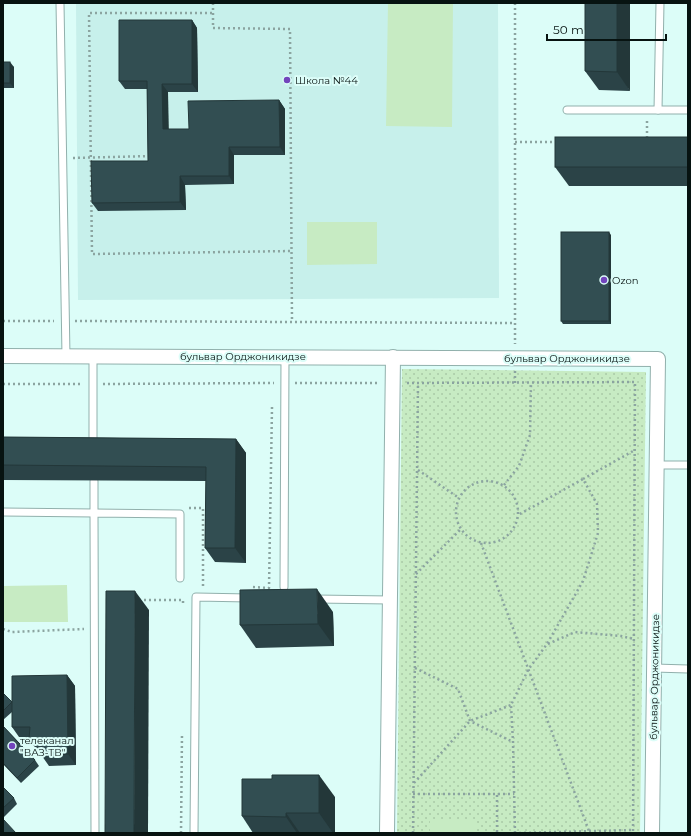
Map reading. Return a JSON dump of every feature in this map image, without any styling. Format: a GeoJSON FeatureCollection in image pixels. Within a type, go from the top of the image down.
{"type":"FeatureCollection","features":[{"type":"Feature","properties":{"kind":"street","name":"бульвар Орджоникидзе"},"geometry":{"type":"LineString","coordinates":[[3,356],[658,359],[652,833]]}},
{"type":"Feature","properties":{"kind":"street"},"geometry":{"type":"LineString","coordinates":[[387,833],[393,357]]}},
{"type":"Feature","properties":{"kind":"lane"},"geometry":{"type":"LineString","coordinates":[[60,3],[66,356]]}},
{"type":"Feature","properties":{"kind":"lane"},"geometry":{"type":"LineString","coordinates":[[658,110],[660,3]]}},
{"type":"Feature","properties":{"kind":"lane"},"geometry":{"type":"LineString","coordinates":[[567,110],[688,110]]}},
{"type":"Feature","properties":{"kind":"lane"},"geometry":{"type":"LineString","coordinates":[[93,356],[93,453]]}},
{"type":"Feature","properties":{"kind":"lane"},"geometry":{"type":"LineString","coordinates":[[284,587],[285,357]]}},
{"type":"Feature","properties":{"kind":"lane"},"geometry":{"type":"LineString","coordinates":[[657,465],[688,465]]}},
{"type":"Feature","properties":{"kind":"lane"},"geometry":{"type":"LineString","coordinates":[[94,481],[95,833]]}},
{"type":"Feature","properties":{"kind":"lane"},"geometry":{"type":"LineString","coordinates":[[3,512],[180,514],[180,578]]}},
{"type":"Feature","properties":{"kind":"lane"},"geometry":{"type":"LineString","coordinates":[[194,833],[196,597],[260,598]]}},
{"type":"Feature","properties":{"kind":"lane"},"geometry":{"type":"LineString","coordinates":[[307,599],[390,600]]}},
{"type":"Feature","properties":{"kind":"lane"},"geometry":{"type":"LineString","coordinates":[[654,668],[688,669]]}},
{"type":"Feature","properties":{"kind":"path"},"geometry":{"type":"LineString","coordinates":[[213,3],[212,28],[290,29],[292,322]]}},
{"type":"Feature","properties":{"kind":"path"},"geometry":{"type":"LineString","coordinates":[[515,3],[515,383]]}},
{"type":"Feature","properties":{"kind":"path"},"geometry":{"type":"LineString","coordinates":[[212,12],[89,13],[92,254],[292,251]]}},
{"type":"Feature","properties":{"kind":"path"},"geometry":{"type":"LineString","coordinates":[[71,158],[153,156]]}},
{"type":"Feature","properties":{"kind":"path"},"geometry":{"type":"LineString","coordinates":[[3,321],[515,323]]}},
{"type":"Feature","properties":{"kind":"path"},"geometry":{"type":"LineString","coordinates":[[98,384],[635,382],[633,832],[519,833]]}},
{"type":"Feature","properties":{"kind":"path"},"geometry":{"type":"LineString","coordinates":[[413,833],[418,383]]}},
{"type":"Feature","properties":{"kind":"path"},"geometry":{"type":"LineString","coordinates":[[504,486],[519,466],[530,435],[531,383]]}},
{"type":"Feature","properties":{"kind":"path"},"geometry":{"type":"LineString","coordinates":[[3,384],[83,384]]}},
{"type":"Feature","properties":{"kind":"path"},"geometry":{"type":"LineString","coordinates":[[247,587],[269,588],[272,407]]}},
{"type":"Feature","properties":{"kind":"path"},"geometry":{"type":"LineString","coordinates":[[518,515],[635,450]]}},
{"type":"Feature","properties":{"kind":"path"},"geometry":{"type":"LineString","coordinates":[[417,470],[459,498]]}},
{"type":"Feature","properties":{"kind":"path"},"geometry":{"type":"LineString","coordinates":[[515,833],[511,705],[528,670],[547,644],[583,581],[598,533],[597,504],[583,479]]}},
{"type":"Feature","properties":{"kind":"path"},"geometry":{"type":"LineString","coordinates":[[484,481],[494,482],[504,486],[515,498],[518,506],[516,525],[510,534],[502,540],[492,543],[481,543],[473,540],[466,536],[457,519],[456,508],[459,498],[465,490],[474,484],[484,481]]}},
{"type":"Feature","properties":{"kind":"path"},"geometry":{"type":"LineString","coordinates":[[187,508],[203,508],[203,587],[210,587]]}},
{"type":"Feature","properties":{"kind":"path"},"geometry":{"type":"LineString","coordinates":[[416,574],[461,529]]}},
{"type":"Feature","properties":{"kind":"path"},"geometry":{"type":"LineString","coordinates":[[481,543],[589,832]]}},
{"type":"Feature","properties":{"kind":"path"},"geometry":{"type":"LineString","coordinates":[[131,600],[183,600],[183,608]]}},
{"type":"Feature","properties":{"kind":"path"},"geometry":{"type":"LineString","coordinates":[[3,629],[12,632],[94,629]]}},
{"type":"Feature","properties":{"kind":"path"},"geometry":{"type":"LineString","coordinates":[[547,644],[575,632],[621,636],[634,639]]}},
{"type":"Feature","properties":{"kind":"path"},"geometry":{"type":"LineString","coordinates":[[415,668],[458,690],[470,721],[513,742]]}},
{"type":"Feature","properties":{"kind":"path"},"geometry":{"type":"LineString","coordinates":[[413,784],[470,721],[511,705]]}},
{"type":"Feature","properties":{"kind":"path"},"geometry":{"type":"LineString","coordinates":[[181,833],[182,732]]}},
{"type":"Feature","properties":{"kind":"path"},"geometry":{"type":"LineString","coordinates":[[413,794],[514,794]]}},
{"type":"Feature","properties":{"kind":"path"},"geometry":{"type":"LineString","coordinates":[[497,795],[497,833]]}},
{"type":"Feature","properties":{"kind":"shaded area","name":"Школа №44"},"geometry":{"type":"Polygon","coordinates":[[[76,3],[498,3],[499,298],[78,300],[76,3]]]}},
{"type":"Feature","properties":{"kind":"green space"},"geometry":{"type":"Polygon","coordinates":[[[388,3],[453,3],[452,127],[386,126],[388,3]]]}},
{"type":"Feature","properties":{"kind":"green space"},"geometry":{"type":"Polygon","coordinates":[[[307,222],[377,222],[377,264],[307,265],[307,222]]]}},
{"type":"Feature","properties":{"kind":"green space"},"geometry":{"type":"Polygon","coordinates":[[[402,369],[646,372],[640,833],[397,833],[402,369]]]}},
{"type":"Feature","properties":{"kind":"green space"},"geometry":{"type":"Polygon","coordinates":[[[67,585],[68,622],[3,622],[3,586],[67,585]]]}},
{"type":"Feature","properties":{"kind":"green space"},"geometry":{"type":"Polygon","coordinates":[[[430,821],[477,821],[477,833],[430,833],[430,821]]]}},
{"type":"Feature","properties":{"kind":"building"},"geometry":{"type":"Polygon","coordinates":[[[585,3],[617,3],[617,72],[585,71],[585,3]]]}},
{"type":"Feature","properties":{"kind":"building"},"geometry":{"type":"Polygon","coordinates":[[[119,20],[192,20],[192,84],[162,84],[163,129],[189,129],[188,101],[279,100],[280,147],[229,147],[229,176],[180,176],[180,202],[92,203],[91,161],[148,161],[147,81],[119,81],[119,20]]]}},
{"type":"Feature","properties":{"kind":"building"},"geometry":{"type":"Polygon","coordinates":[[[3,62],[10,62],[10,83],[3,83],[3,62]]]}},
{"type":"Feature","properties":{"kind":"building"},"geometry":{"type":"Polygon","coordinates":[[[555,137],[688,137],[688,167],[555,167],[555,137]]]}},
{"type":"Feature","properties":{"kind":"building"},"geometry":{"type":"Polygon","coordinates":[[[561,232],[609,232],[609,321],[561,321],[561,232]]]}},
{"type":"Feature","properties":{"kind":"building"},"geometry":{"type":"Polygon","coordinates":[[[3,437],[236,439],[235,548],[205,548],[206,467],[3,465],[3,437]]]}},
{"type":"Feature","properties":{"kind":"building"},"geometry":{"type":"Polygon","coordinates":[[[317,589],[318,624],[240,625],[240,590],[317,589]]]}},
{"type":"Feature","properties":{"kind":"building"},"geometry":{"type":"Polygon","coordinates":[[[106,591],[135,591],[134,833],[105,833],[106,591]]]}},
{"type":"Feature","properties":{"kind":"building"},"geometry":{"type":"Polygon","coordinates":[[[67,675],[68,754],[42,756],[42,740],[29,739],[30,727],[12,727],[12,676],[67,675]]]}},
{"type":"Feature","properties":{"kind":"building"},"geometry":{"type":"Polygon","coordinates":[[[3,693],[12,702],[3,711],[3,693]]]}},
{"type":"Feature","properties":{"kind":"building","name":"телеканал \"ВАЗ-ТВ\""},"geometry":{"type":"Polygon","coordinates":[[[3,726],[35,760],[17,778],[3,763],[3,726]]]}},
{"type":"Feature","properties":{"kind":"building"},"geometry":{"type":"Polygon","coordinates":[[[272,775],[319,775],[319,813],[286,813],[286,817],[242,816],[242,779],[272,779],[272,775]]]}},
{"type":"Feature","properties":{"kind":"building"},"geometry":{"type":"Polygon","coordinates":[[[3,787],[14,798],[3,808],[3,787]]]}},
{"type":"Feature","properties":{"kind":"building"},"geometry":{"type":"Polygon","coordinates":[[[3,819],[16,833],[3,833],[3,819]]]}},
{"type":"Feature","properties":{"kind":"place","name":"Школа №44"},"geometry":{"type":"Point","coordinates":[287,80]}},
{"type":"Feature","properties":{"kind":"place","name":"Ozon"},"geometry":{"type":"Point","coordinates":[604,280]}},
{"type":"Feature","properties":{"kind":"place","name":"телеканал \"ВАЗ-ТВ\""},"geometry":{"type":"Point","coordinates":[12,746]}}]}
